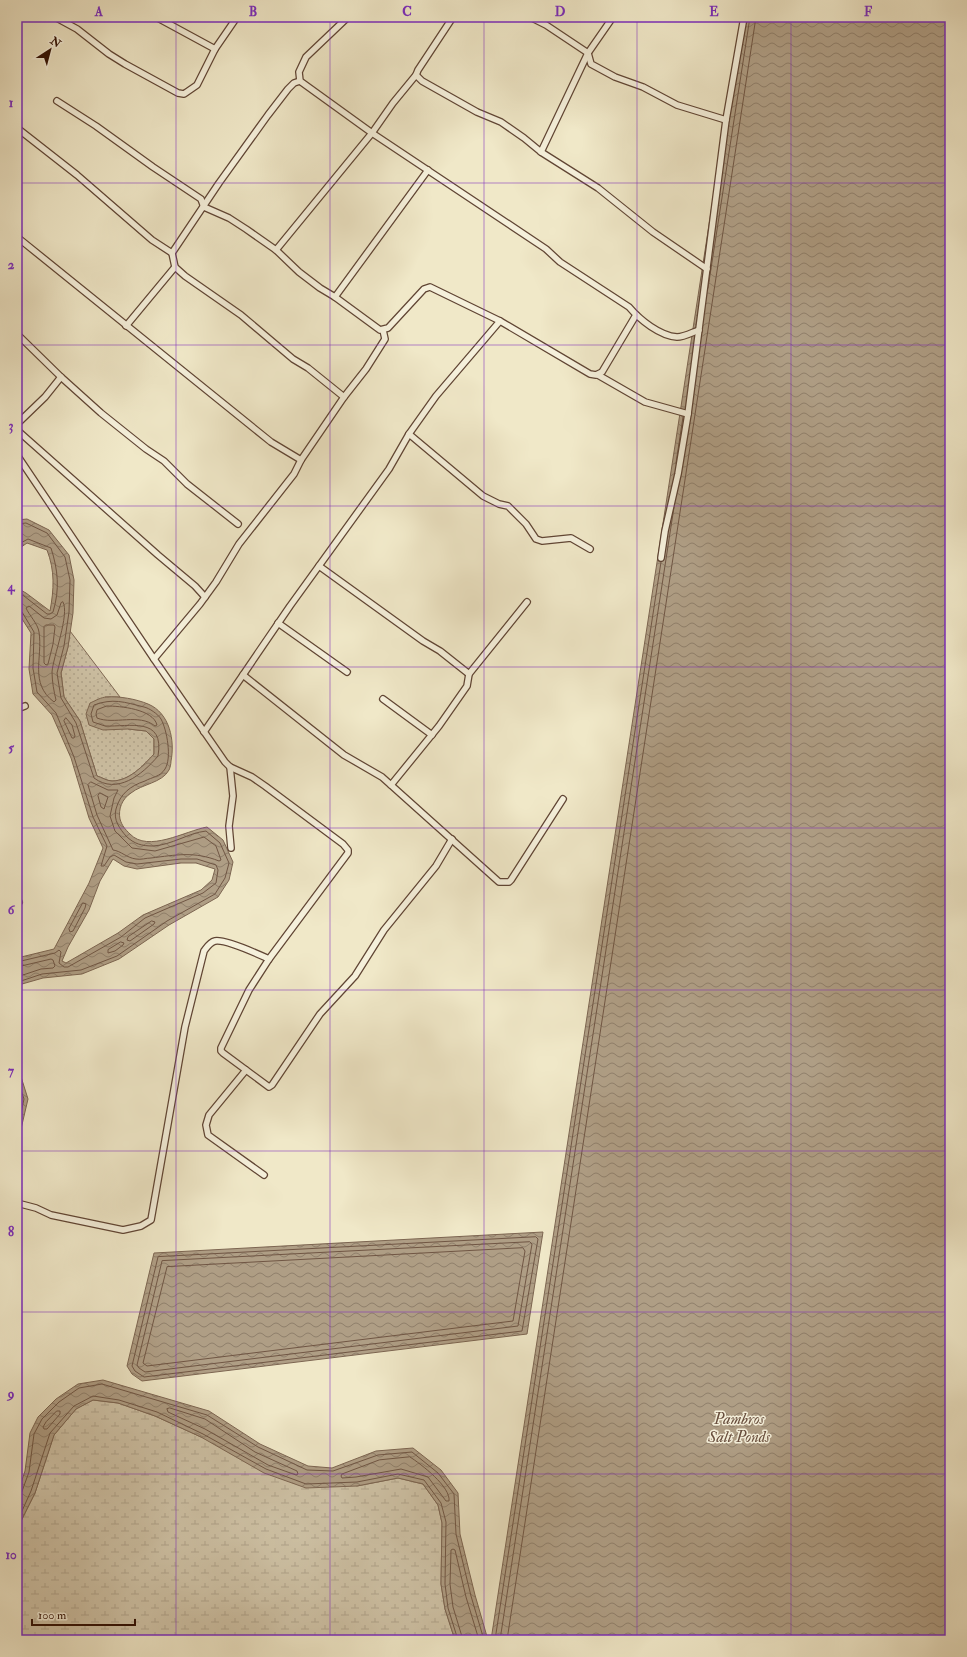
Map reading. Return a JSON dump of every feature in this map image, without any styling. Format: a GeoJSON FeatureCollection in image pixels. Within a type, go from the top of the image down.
{"type":"FeatureCollection","features":[{"type":"Feature","properties":{"kind":"street"},"geometry":{"type":"LineString","coordinates":[[55,17],[77,29],[125,64],[178,93],[184,94],[197,85],[215,49],[238,17]]}},
{"type":"Feature","properties":{"kind":"street"},"geometry":{"type":"LineString","coordinates":[[156,17],[215,49]]}},
{"type":"Feature","properties":{"kind":"street"},"geometry":{"type":"LineString","coordinates":[[348,17],[306,57],[299,72],[300,81],[372,133],[629,307],[636,315],[666,334],[679,337],[699,330]]}},
{"type":"Feature","properties":{"kind":"street"},"geometry":{"type":"LineString","coordinates":[[276,250],[372,133],[393,103],[416,75],[453,17]]}},
{"type":"Feature","properties":{"kind":"street"},"geometry":{"type":"LineString","coordinates":[[530,17],[546,25],[588,53],[591,64],[602,71],[643,87],[677,105],[726,120]]}},
{"type":"Feature","properties":{"kind":"street"},"geometry":{"type":"LineString","coordinates":[[541,152],[588,53],[613,17]]}},
{"type":"Feature","properties":{"kind":"street"},"geometry":{"type":"LineString","coordinates":[[661,558],[665,531],[678,474],[688,414],[726,120],[744,17]]}},
{"type":"Feature","properties":{"kind":"street"},"geometry":{"type":"LineString","coordinates":[[416,75],[422,81],[477,112],[501,122],[541,152],[598,188],[653,232],[707,269]]}},
{"type":"Feature","properties":{"kind":"street"},"geometry":{"type":"LineString","coordinates":[[172,253],[204,207],[219,182],[288,89],[294,83],[300,81]]}},
{"type":"Feature","properties":{"kind":"street"},"geometry":{"type":"LineString","coordinates":[[57,101],[71,112],[96,126],[152,167],[201,199],[204,207],[229,218],[276,250],[299,272],[335,297],[375,328],[383,330],[392,324],[424,289],[430,287],[500,321],[590,374],[598,375],[645,402],[688,414]]}},
{"type":"Feature","properties":{"kind":"street"},"geometry":{"type":"LineString","coordinates":[[17,128],[77,175],[152,240],[172,253],[175,267],[204,290],[241,315],[294,359],[308,368],[344,397]]}},
{"type":"Feature","properties":{"kind":"street"},"geometry":{"type":"LineString","coordinates":[[335,297],[428,170]]}},
{"type":"Feature","properties":{"kind":"street"},"geometry":{"type":"LineString","coordinates":[[17,237],[271,442],[301,460]]}},
{"type":"Feature","properties":{"kind":"street"},"geometry":{"type":"LineString","coordinates":[[126,326],[175,267]]}},
{"type":"Feature","properties":{"kind":"street"},"geometry":{"type":"LineString","coordinates":[[598,375],[602,372],[636,315]]}},
{"type":"Feature","properties":{"kind":"street"},"geometry":{"type":"LineString","coordinates":[[204,732],[278,623],[389,469],[410,434],[436,396],[500,321]]}},
{"type":"Feature","properties":{"kind":"street"},"geometry":{"type":"LineString","coordinates":[[154,659],[205,597],[240,544],[294,474],[301,460],[344,397],[366,369],[385,339],[383,330]]}},
{"type":"Feature","properties":{"kind":"street"},"geometry":{"type":"LineString","coordinates":[[17,334],[61,377],[138,443],[164,462],[187,484],[238,524]]}},
{"type":"Feature","properties":{"kind":"street"},"geometry":{"type":"LineString","coordinates":[[17,424],[45,397],[61,377]]}},
{"type":"Feature","properties":{"kind":"street"},"geometry":{"type":"LineString","coordinates":[[17,430],[195,586],[205,597]]}},
{"type":"Feature","properties":{"kind":"street"},"geometry":{"type":"LineString","coordinates":[[410,434],[483,496],[499,504],[508,506],[526,524],[536,539],[542,541],[571,538],[590,549]]}},
{"type":"Feature","properties":{"kind":"street"},"geometry":{"type":"LineString","coordinates":[[17,455],[225,762],[230,767],[252,777],[265,786],[344,844],[348,850],[348,853],[332,876],[269,959],[246,995],[221,1048],[223,1054],[269,1086],[272,1085],[320,1014],[355,976],[384,930],[436,866],[452,839]]}},
{"type":"Feature","properties":{"kind":"street"},"geometry":{"type":"LineString","coordinates":[[319,566],[423,641],[440,651],[469,674]]}},
{"type":"Feature","properties":{"kind":"street"},"geometry":{"type":"LineString","coordinates":[[391,785],[432,735],[467,686],[469,674],[527,602]]}},
{"type":"Feature","properties":{"kind":"street"},"geometry":{"type":"LineString","coordinates":[[278,623],[347,672]]}},
{"type":"Feature","properties":{"kind":"street"},"geometry":{"type":"LineString","coordinates":[[243,675],[344,755],[382,777],[499,882],[508,882],[512,880],[563,800]]}},
{"type":"Feature","properties":{"kind":"street"},"geometry":{"type":"LineString","coordinates":[[383,699],[432,735]]}},
{"type":"Feature","properties":{"kind":"street"},"geometry":{"type":"LineString","coordinates":[[17,709],[25,706]]}},
{"type":"Feature","properties":{"kind":"street"},"geometry":{"type":"LineString","coordinates":[[230,767],[233,796],[229,826],[231,848]]}},
{"type":"Feature","properties":{"kind":"street"},"geometry":{"type":"LineString","coordinates":[[17,1203],[36,1208],[51,1215],[122,1230],[141,1226],[151,1220],[185,1027],[204,952],[210,944],[218,941],[269,959]]}},
{"type":"Feature","properties":{"kind":"street"},"geometry":{"type":"LineString","coordinates":[[246,1070],[209,1115],[206,1125],[208,1135],[264,1176]]}},
{"type":"Feature","properties":{"kind":"green space"},"geometry":{"type":"Polygon","coordinates":[[[70,631],[120,697],[105,697],[128,729],[146,731],[154,739],[154,754],[130,776],[110,781],[97,776],[80,721],[64,697],[61,673],[68,647],[70,631]]]}},
{"type":"Feature","properties":{"kind":"green space"},"geometry":{"type":"Polygon","coordinates":[[[93,1400],[118,1403],[155,1416],[201,1437],[357,1486],[398,1478],[423,1484],[438,1505],[442,1523],[441,1584],[445,1609],[455,1640],[17,1640],[17,1529],[35,1493],[54,1435],[76,1409],[93,1400]]]}},
{"type":"Feature","properties":{"kind":"water","name":"Pambros Salt Ponds"},"geometry":{"type":"Polygon","coordinates":[[[741,17],[950,17],[950,1640],[491,1640],[741,17]]]}},
{"type":"Feature","properties":{"kind":"water"},"geometry":{"type":"Polygon","coordinates":[[[27,519],[49,530],[69,555],[74,580],[73,613],[68,647],[61,673],[64,697],[80,721],[97,776],[112,781],[130,776],[154,754],[154,739],[146,731],[128,729],[103,730],[89,725],[86,714],[90,703],[103,698],[112,697],[128,698],[143,702],[155,708],[161,714],[169,728],[172,753],[169,770],[162,778],[136,790],[125,798],[121,804],[120,812],[120,819],[123,826],[130,834],[138,839],[147,841],[167,839],[207,827],[223,840],[233,862],[229,880],[218,897],[169,925],[119,959],[82,974],[43,978],[22,984],[17,990],[17,958],[54,949],[89,883],[103,848],[89,818],[71,758],[52,715],[33,694],[29,669],[31,633],[17,611],[17,588],[50,611],[53,573],[47,550],[27,543],[17,550],[17,520],[27,519]],[[113,859],[100,881],[89,910],[68,947],[62,961],[66,963],[118,933],[143,915],[201,890],[212,880],[215,869],[196,863],[181,863],[137,869],[124,866],[113,859]]]}},
{"type":"Feature","properties":{"kind":"water"},"geometry":{"type":"Polygon","coordinates":[[[17,1064],[28,1099],[17,1146],[17,1064]]]}},
{"type":"Feature","properties":{"kind":"water"},"geometry":{"type":"Polygon","coordinates":[[[543,1232],[527,1334],[142,1381],[132,1374],[127,1366],[154,1253],[543,1232]]]}},
{"type":"Feature","properties":{"kind":"water"},"geometry":{"type":"Polygon","coordinates":[[[103,1380],[209,1411],[260,1444],[308,1466],[332,1468],[376,1451],[413,1448],[441,1470],[458,1493],[460,1534],[488,1640],[455,1640],[445,1609],[441,1584],[442,1523],[438,1505],[423,1484],[398,1478],[357,1486],[306,1488],[264,1473],[201,1437],[155,1416],[118,1403],[93,1400],[76,1409],[54,1435],[35,1493],[17,1529],[17,1495],[25,1471],[30,1433],[38,1417],[56,1399],[78,1384],[103,1380]]]}}]}
